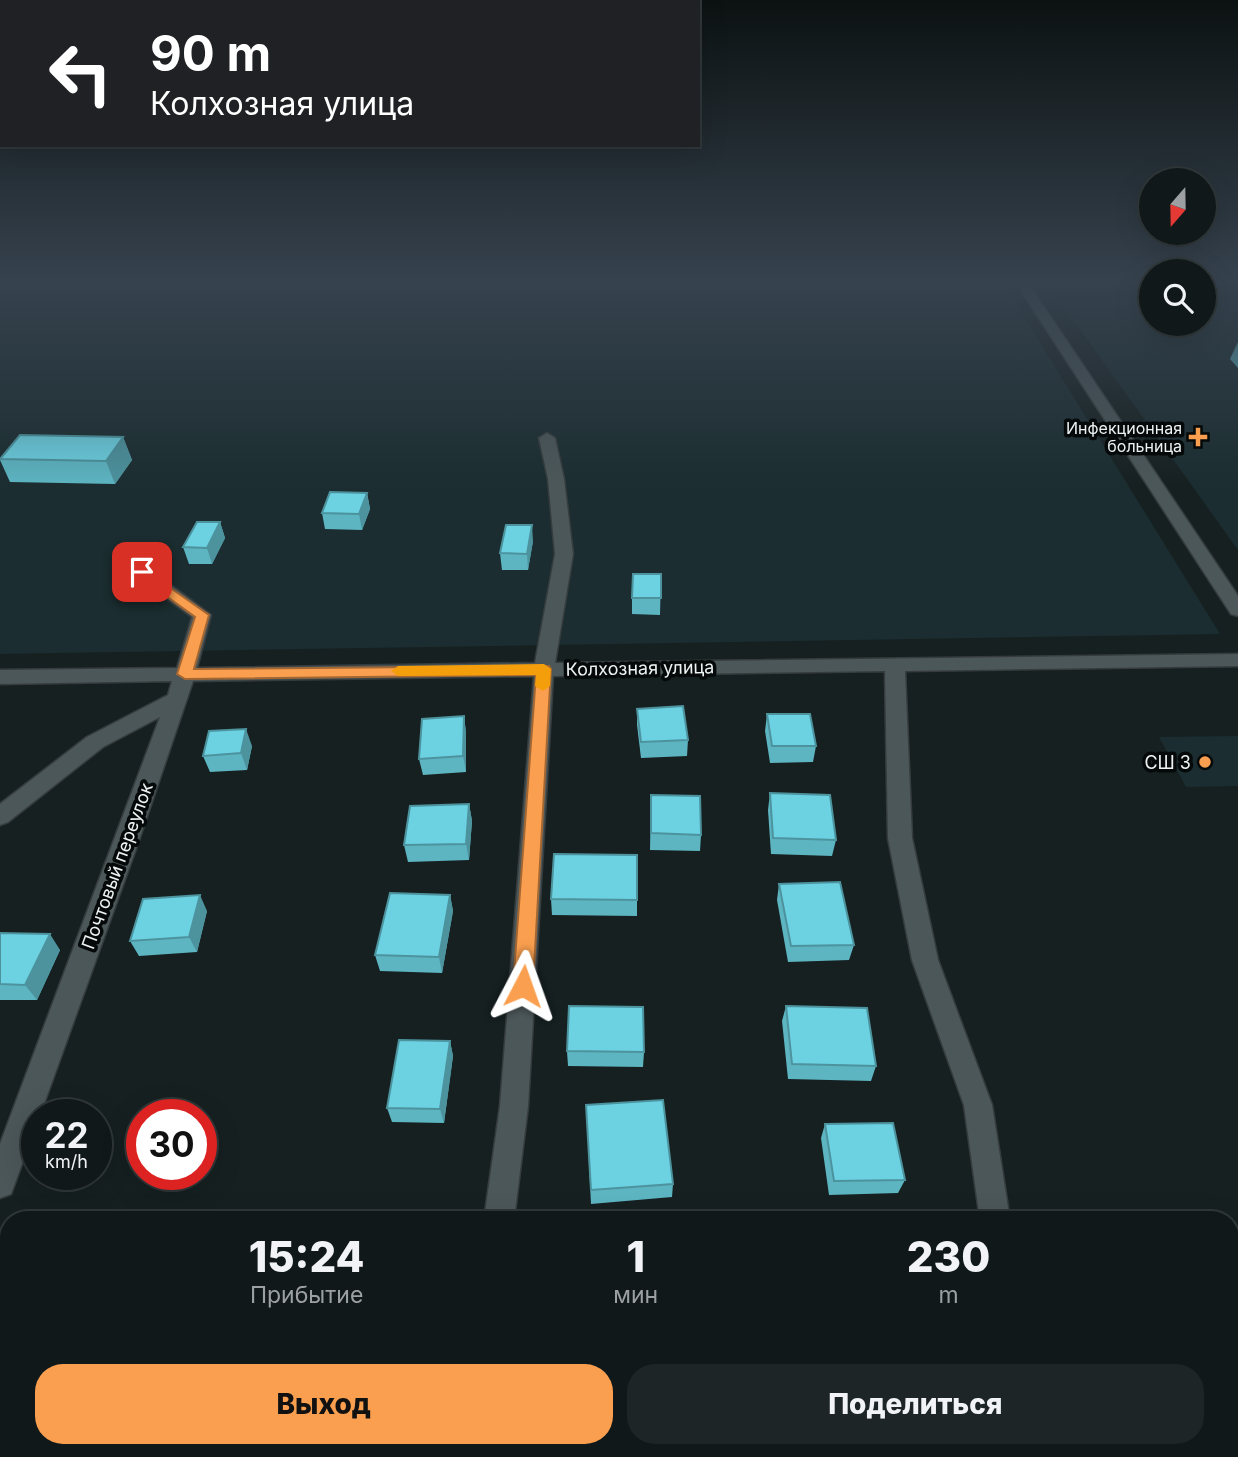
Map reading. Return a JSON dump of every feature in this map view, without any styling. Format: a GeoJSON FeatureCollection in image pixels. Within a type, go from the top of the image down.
{"type":"FeatureCollection","features":[{"type":"Feature","properties":{"kind":"street"},"geometry":{"type":"LineString","coordinates":[[1067,351],[1238,610]]}},
{"type":"Feature","properties":{"kind":"street"},"geometry":{"type":"LineString","coordinates":[[500,1211],[514,1106],[544,669],[565,554],[556,479],[547,438]]}},
{"type":"Feature","properties":{"kind":"street","name":"Почтовый переулок"},"geometry":{"type":"LineString","coordinates":[[0,1183],[125,846],[185,674],[202,615],[142,572]]}},
{"type":"Feature","properties":{"kind":"street","name":"Колхозная улица"},"geometry":{"type":"LineString","coordinates":[[0,677],[1238,660]]}},
{"type":"Feature","properties":{"kind":"street"},"geometry":{"type":"LineString","coordinates":[[895,665],[900,838],[925,960],[978,1105],[994,1211]]}},
{"type":"Feature","properties":{"kind":"street"},"geometry":{"type":"LineString","coordinates":[[0,816],[95,742],[176,699]]}},
{"type":"Feature","properties":{"kind":"shaded area"},"geometry":{"type":"Polygon","coordinates":[[[0,351],[1045,351],[1220,634],[0,654],[0,351]]]}},
{"type":"Feature","properties":{"kind":"shaded area","name":"Инфекционная больница"},"geometry":{"type":"Polygon","coordinates":[[[1096,351],[1238,351],[1238,550],[1096,351]]]}},
{"type":"Feature","properties":{"kind":"shaded area","name":"СШ 3"},"geometry":{"type":"Polygon","coordinates":[[[1238,736],[1238,786],[1186,787],[1159,737],[1238,736]]]}},
{"type":"Feature","properties":{"kind":"building"},"geometry":{"type":"Polygon","coordinates":[[[20,435],[123,437],[106,461],[0,459],[20,435]]]}},
{"type":"Feature","properties":{"kind":"building"},"geometry":{"type":"Polygon","coordinates":[[[330,492],[367,493],[359,514],[322,513],[330,492]]]}},
{"type":"Feature","properties":{"kind":"building"},"geometry":{"type":"Polygon","coordinates":[[[197,522],[220,522],[207,548],[183,547],[197,522]]]}},
{"type":"Feature","properties":{"kind":"building"},"geometry":{"type":"Polygon","coordinates":[[[506,525],[532,525],[527,554],[500,553],[506,525]]]}},
{"type":"Feature","properties":{"kind":"building"},"geometry":{"type":"Polygon","coordinates":[[[633,574],[661,574],[661,598],[632,598],[633,574]]]}},
{"type":"Feature","properties":{"kind":"building"},"geometry":{"type":"Polygon","coordinates":[[[683,706],[688,740],[641,742],[637,709],[683,706]]]}},
{"type":"Feature","properties":{"kind":"building"},"geometry":{"type":"Polygon","coordinates":[[[767,714],[810,714],[816,746],[772,746],[767,714]]]}},
{"type":"Feature","properties":{"kind":"building"},"geometry":{"type":"Polygon","coordinates":[[[464,716],[463,756],[419,759],[422,719],[464,716]]]}},
{"type":"Feature","properties":{"kind":"building"},"geometry":{"type":"Polygon","coordinates":[[[246,729],[241,753],[203,756],[209,731],[246,729]]]}},
{"type":"Feature","properties":{"kind":"building"},"geometry":{"type":"Polygon","coordinates":[[[770,793],[830,795],[836,840],[773,838],[770,793]]]}},
{"type":"Feature","properties":{"kind":"building"},"geometry":{"type":"Polygon","coordinates":[[[651,795],[700,796],[701,835],[651,833],[651,795]]]}},
{"type":"Feature","properties":{"kind":"building"},"geometry":{"type":"Polygon","coordinates":[[[469,804],[466,844],[404,845],[410,806],[469,804]]]}},
{"type":"Feature","properties":{"kind":"building"},"geometry":{"type":"Polygon","coordinates":[[[554,854],[637,855],[637,900],[551,899],[554,854]]]}},
{"type":"Feature","properties":{"kind":"building"},"geometry":{"type":"Polygon","coordinates":[[[840,882],[854,945],[791,946],[779,884],[840,882]]]}},
{"type":"Feature","properties":{"kind":"building"},"geometry":{"type":"Polygon","coordinates":[[[390,893],[450,895],[439,957],[375,955],[390,893]]]}},
{"type":"Feature","properties":{"kind":"building"},"geometry":{"type":"Polygon","coordinates":[[[200,895],[189,937],[130,941],[143,899],[200,895]]]}},
{"type":"Feature","properties":{"kind":"building"},"geometry":{"type":"Polygon","coordinates":[[[0,933],[50,934],[25,985],[0,984],[0,933]]]}},
{"type":"Feature","properties":{"kind":"building"},"geometry":{"type":"Polygon","coordinates":[[[569,1006],[643,1007],[644,1052],[567,1051],[569,1006]]]}},
{"type":"Feature","properties":{"kind":"building"},"geometry":{"type":"Polygon","coordinates":[[[786,1006],[867,1008],[876,1066],[792,1064],[786,1006]]]}},
{"type":"Feature","properties":{"kind":"building"},"geometry":{"type":"Polygon","coordinates":[[[399,1040],[450,1041],[440,1109],[387,1108],[399,1040]]]}},
{"type":"Feature","properties":{"kind":"building"},"geometry":{"type":"Polygon","coordinates":[[[663,1100],[673,1184],[591,1190],[586,1105],[663,1100]]]}},
{"type":"Feature","properties":{"kind":"building"},"geometry":{"type":"Polygon","coordinates":[[[893,1123],[905,1180],[834,1181],[825,1124],[893,1123]]]}},
{"type":"Feature","properties":{"kind":"slow traffic"},"geometry":{"type":"LineString","coordinates":[[398,671],[544,669],[543,686]]}},
{"type":"Feature","properties":{"kind":"place","name":"Инфекционная больница"},"geometry":{"type":"Point","coordinates":[1198,437]}},
{"type":"Feature","properties":{"kind":"place","name":"СШ 3"},"geometry":{"type":"Point","coordinates":[1205,762]}},
{"type":"Feature","properties":{"kind":"route"},"geometry":{"type":"LineString","coordinates":[[142,572],[202,615],[185,674],[544,669],[523,986]]}}]}
